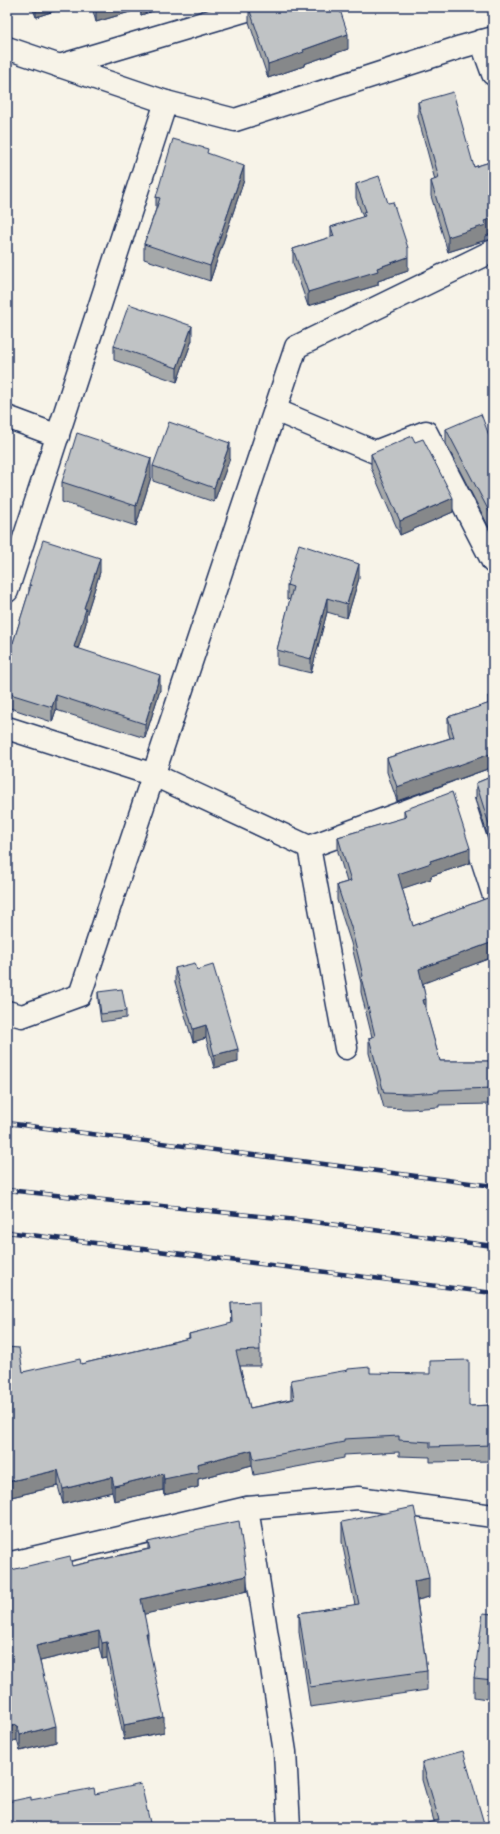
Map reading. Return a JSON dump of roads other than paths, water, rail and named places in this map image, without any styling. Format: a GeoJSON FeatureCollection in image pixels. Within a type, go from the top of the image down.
{"type":"FeatureCollection","features":[{"type":"Feature","properties":{"kind":"street"},"geometry":{"type":"LineString","coordinates":[[59,66],[257,7]]}},
{"type":"Feature","properties":{"kind":"street"},"geometry":{"type":"LineString","coordinates":[[7,49],[166,102],[235,120],[487,40],[493,74]]}},
{"type":"Feature","properties":{"kind":"street"},"geometry":{"type":"LineString","coordinates":[[7,591],[166,102]]}},
{"type":"Feature","properties":{"kind":"street"},"geometry":{"type":"LineString","coordinates":[[7,1012],[22,1016],[80,995],[296,347],[493,251]]}},
{"type":"Feature","properties":{"kind":"street"},"geometry":{"type":"LineString","coordinates":[[275,410],[375,452],[426,432],[488,538],[493,562]]}},
{"type":"Feature","properties":{"kind":"street"},"geometry":{"type":"LineString","coordinates":[[7,418],[58,436]]}},
{"type":"Feature","properties":{"kind":"street"},"geometry":{"type":"LineString","coordinates":[[7,728],[154,774],[309,847],[493,779]]}},
{"type":"Feature","properties":{"kind":"street"},"geometry":{"type":"LineString","coordinates":[[460,791],[493,893]]}},
{"type":"Feature","properties":{"kind":"street"},"geometry":{"type":"LineString","coordinates":[[309,847],[346,1048]]}},
{"type":"Feature","properties":{"kind":"street"},"geometry":{"type":"LineString","coordinates":[[7,1564],[247,1508],[358,1498],[493,1516]]}},
{"type":"Feature","properties":{"kind":"street"},"geometry":{"type":"LineString","coordinates":[[247,1508],[285,1752],[289,1827]]}},
{"type":"Feature","properties":{"kind":"railway"},"geometry":{"type":"LineString","coordinates":[[7,1123],[493,1186]]}},
{"type":"Feature","properties":{"kind":"railway"},"geometry":{"type":"LineString","coordinates":[[7,1190],[307,1221],[493,1246]]}},
{"type":"Feature","properties":{"kind":"railway"},"geometry":{"type":"LineString","coordinates":[[7,1232],[493,1293]]}}]}
